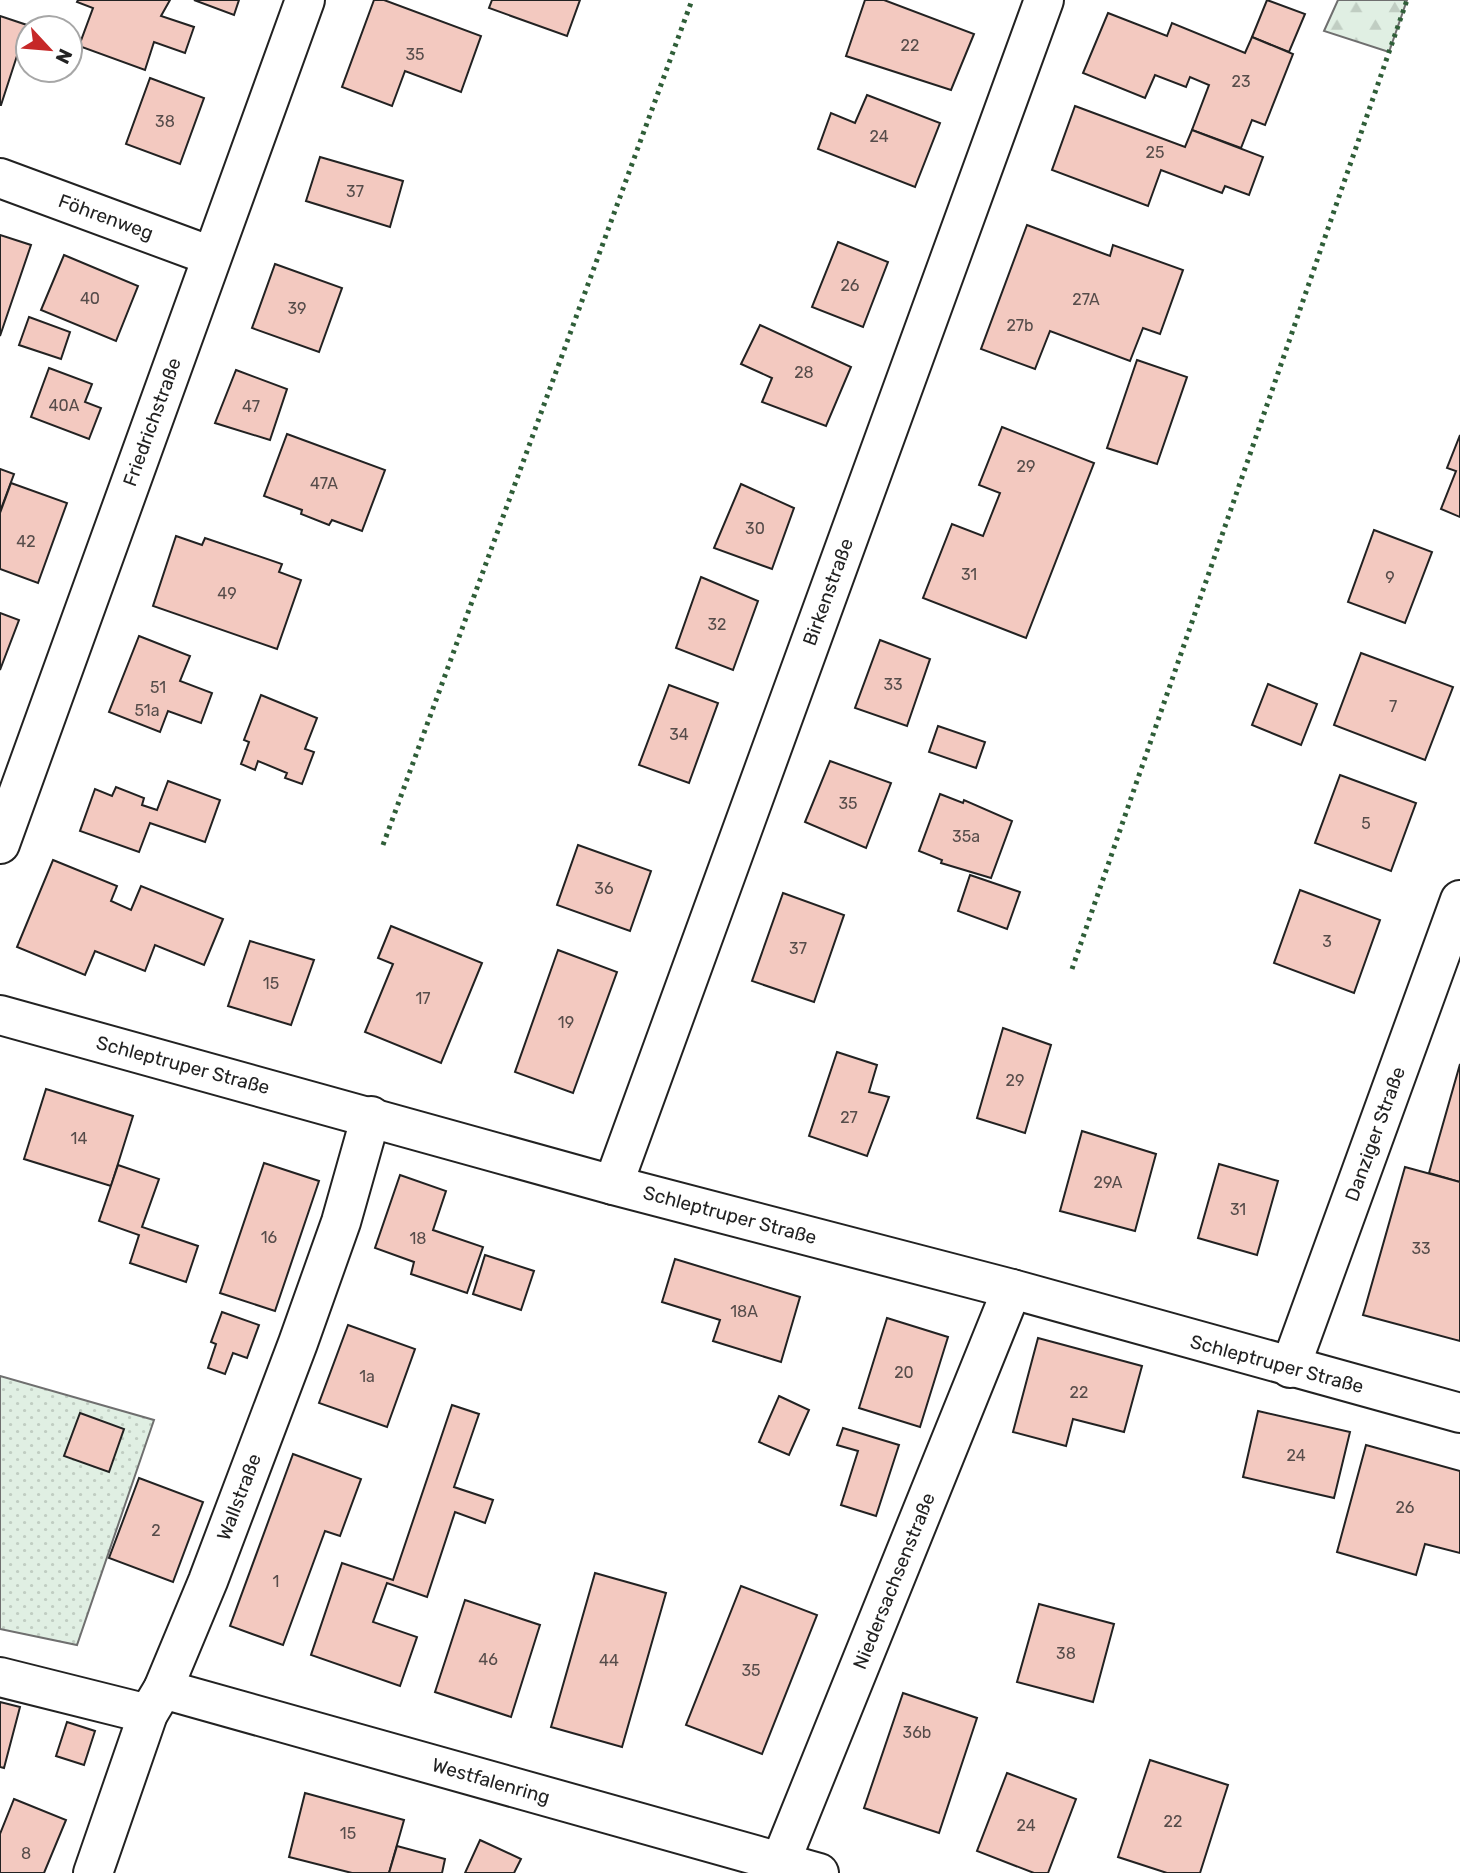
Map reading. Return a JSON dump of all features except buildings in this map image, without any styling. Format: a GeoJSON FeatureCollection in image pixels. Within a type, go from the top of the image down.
{"type":"FeatureCollection","features":[{"type":"Feature","properties":{"kind":"street","name":"Friedrichstraße"},"geometry":{"type":"LineString","coordinates":[[0,844],[305,0]]}},
{"type":"Feature","properties":{"kind":"street","name":"Birkenstraße"},"geometry":{"type":"LineString","coordinates":[[612,1185],[1044,0]]}},
{"type":"Feature","properties":{"kind":"street","name":"Föhrenweg"},"geometry":{"type":"LineString","coordinates":[[0,178],[211,257]]}},
{"type":"Feature","properties":{"kind":"street","name":"Danziger Straße"},"geometry":{"type":"LineString","coordinates":[[1290,1368],[1460,900]]}},
{"type":"Feature","properties":{"kind":"street","name":"Schleptruper Straße"},"geometry":{"type":"LineString","coordinates":[[0,1015],[612,1185],[1012,1289],[1460,1413]]}},
{"type":"Feature","properties":{"kind":"street","name":"Wallstraße"},"geometry":{"type":"LineString","coordinates":[[93,1873],[155,1701],[298,1343],[341,1222],[371,1116]]}},
{"type":"Feature","properties":{"kind":"street","name":"Niedersachsenstraße"},"geometry":{"type":"LineString","coordinates":[[778,1868],[1012,1289]]}},
{"type":"Feature","properties":{"kind":"street","name":"Westfalenring"},"geometry":{"type":"LineString","coordinates":[[0,1677],[155,1701],[778,1868],[819,1873]]}},
{"type":"Feature","properties":{"kind":"green space"},"geometry":{"type":"Polygon","coordinates":[[[1338,0],[1407,0],[1389,52],[1324,31],[1338,0]]]}},
{"type":"Feature","properties":{"kind":"green space"},"geometry":{"type":"Polygon","coordinates":[[[0,1376],[154,1420],[77,1645],[0,1629],[0,1376]]]}},
{"type":"Feature","properties":{"kind":"hedge"},"geometry":{"type":"LineString","coordinates":[[383,845],[692,0]]}},
{"type":"Feature","properties":{"kind":"hedge"},"geometry":{"type":"LineString","coordinates":[[1072,969],[1407,0]]}}]}
